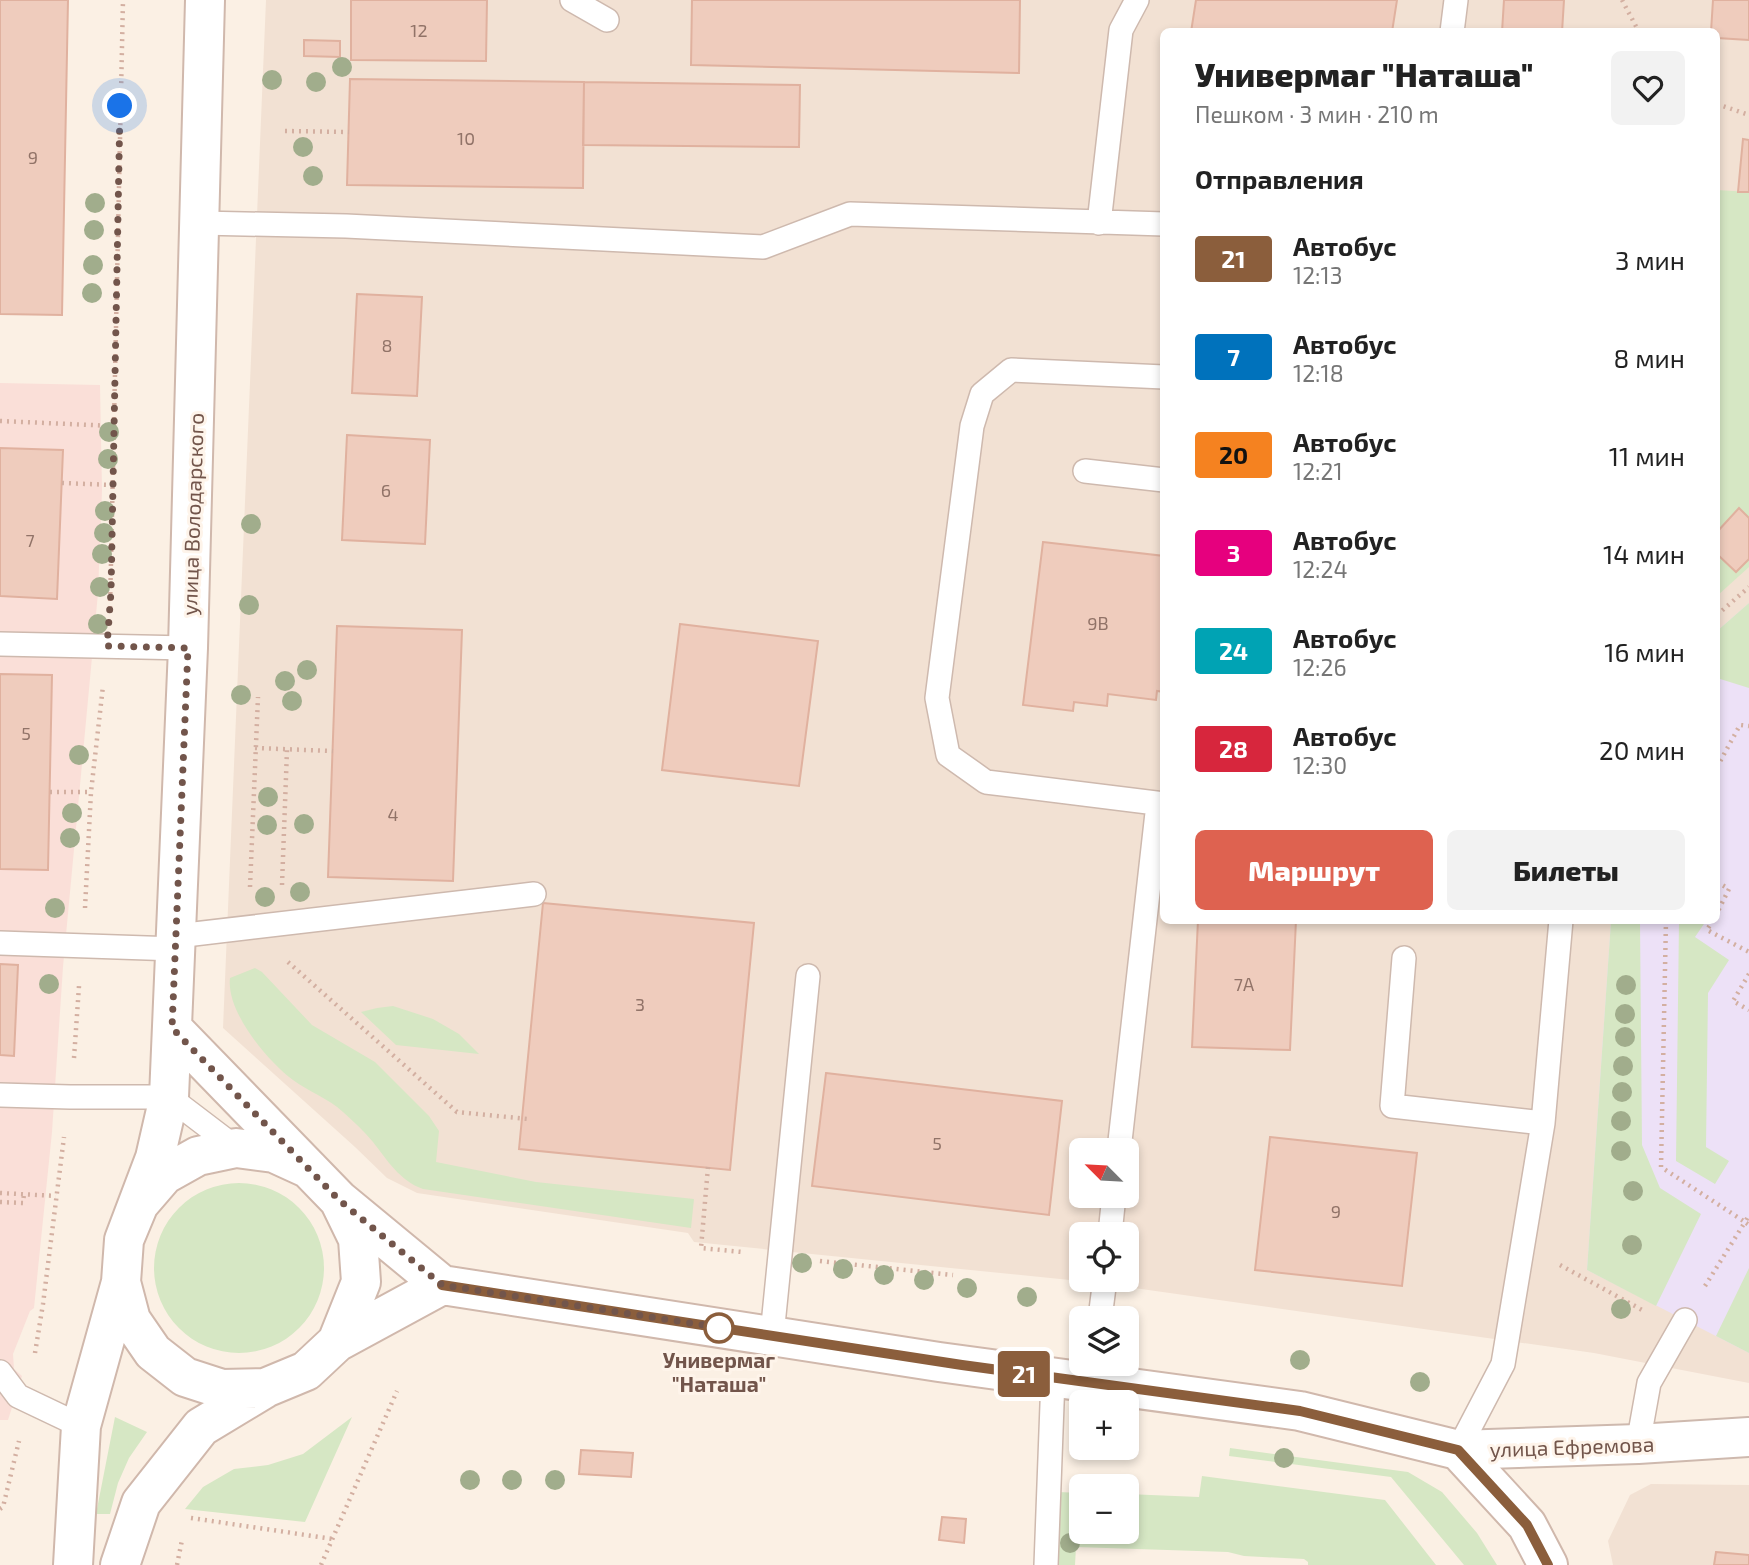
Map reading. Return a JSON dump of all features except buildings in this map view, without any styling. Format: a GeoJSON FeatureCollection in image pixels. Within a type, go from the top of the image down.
{"type":"FeatureCollection","features":[{"type":"Feature","properties":{"kind":"main road","name":"улица Володарского"},"geometry":{"type":"LineString","coordinates":[[172,1028],[339,1200],[358,1239],[361,1282],[337,1342],[306,1371],[265,1388],[222,1389],[185,1377],[153,1352],[131,1320],[121,1282],[124,1240],[155,1158],[169,1097],[188,648],[205,0]]}},
{"type":"Feature","properties":{"kind":"main road","name":"улица Володарского"},"geometry":{"type":"LineString","coordinates":[[124,1240],[139,1204],[164,1175],[198,1156],[236,1148],[274,1153],[309,1169]]}},
{"type":"Feature","properties":{"kind":"main road"},"geometry":{"type":"LineString","coordinates":[[337,1342],[442,1285],[339,1200]]}},
{"type":"Feature","properties":{"kind":"main road"},"geometry":{"type":"LineString","coordinates":[[74,1565],[81,1426],[121,1282]]}},
{"type":"Feature","properties":{"kind":"main road","name":"улица Ефремова"},"geometry":{"type":"LineString","coordinates":[[442,1285],[1053,1378],[1074,1376]]}},
{"type":"Feature","properties":{"kind":"main road","name":"улица Ефремова"},"geometry":{"type":"LineString","coordinates":[[1105,1376],[1300,1411],[1458,1450],[1749,1437]]}},
{"type":"Feature","properties":{"kind":"main road"},"geometry":{"type":"LineString","coordinates":[[120,1565],[141,1503],[201,1427],[265,1388]]}},
{"type":"Feature","properties":{"kind":"main road"},"geometry":{"type":"LineString","coordinates":[[1458,1450],[1527,1525],[1548,1565]]}},
{"type":"Feature","properties":{"kind":"lane"},"geometry":{"type":"LineString","coordinates":[[572,0],[607,20]]}},
{"type":"Feature","properties":{"kind":"lane"},"geometry":{"type":"LineString","coordinates":[[1099,223],[1121,30],[1137,0]]}},
{"type":"Feature","properties":{"kind":"lane"},"geometry":{"type":"LineString","coordinates":[[1452,28],[1456,0]]}},
{"type":"Feature","properties":{"kind":"lane"},"geometry":{"type":"LineString","coordinates":[[200,223],[346,226],[762,247],[850,214],[1160,224]]}},
{"type":"Feature","properties":{"kind":"lane"},"geometry":{"type":"LineString","coordinates":[[1160,377],[1011,370],[982,394],[972,426],[937,698],[947,755],[986,782],[1160,804]]}},
{"type":"Feature","properties":{"kind":"lane"},"geometry":{"type":"LineString","coordinates":[[1085,471],[1160,480]]}},
{"type":"Feature","properties":{"kind":"lane"},"geometry":{"type":"LineString","coordinates":[[0,644],[188,648]]}},
{"type":"Feature","properties":{"kind":"lane"},"geometry":{"type":"LineString","coordinates":[[1120,1138],[1160,812]]}},
{"type":"Feature","properties":{"kind":"lane"},"geometry":{"type":"LineString","coordinates":[[0,943],[83,945],[176,942],[249,928],[534,894]]}},
{"type":"Feature","properties":{"kind":"lane"},"geometry":{"type":"LineString","coordinates":[[1458,1450],[1503,1364],[1543,1123],[1561,924]]}},
{"type":"Feature","properties":{"kind":"lane"},"geometry":{"type":"LineString","coordinates":[[1404,958],[1392,1105],[1543,1123]]}},
{"type":"Feature","properties":{"kind":"lane"},"geometry":{"type":"LineString","coordinates":[[772,1335],[808,976]]}},
{"type":"Feature","properties":{"kind":"lane"},"geometry":{"type":"LineString","coordinates":[[0,1095],[169,1097],[236,1148]]}},
{"type":"Feature","properties":{"kind":"lane"},"geometry":{"type":"LineString","coordinates":[[1638,1444],[1649,1383],[1682,1325]]}},
{"type":"Feature","properties":{"kind":"lane"},"geometry":{"type":"LineString","coordinates":[[0,1372],[18,1396],[81,1426]]}},
{"type":"Feature","properties":{"kind":"lane"},"geometry":{"type":"LineString","coordinates":[[1046,1565],[1053,1378]]}},
{"type":"Feature","properties":{"kind":"path"},"geometry":{"type":"LineString","coordinates":[[74,1058],[92,792],[111,592],[122,0]]}},
{"type":"Feature","properties":{"kind":"path"},"geometry":{"type":"LineString","coordinates":[[1622,0],[1637,28]]}},
{"type":"Feature","properties":{"kind":"path"},"geometry":{"type":"LineString","coordinates":[[1720,105],[1749,115]]}},
{"type":"Feature","properties":{"kind":"path"},"geometry":{"type":"LineString","coordinates":[[285,131],[349,132]]}},
{"type":"Feature","properties":{"kind":"path"},"geometry":{"type":"LineString","coordinates":[[0,421],[114,426]]}},
{"type":"Feature","properties":{"kind":"path"},"geometry":{"type":"LineString","coordinates":[[62,483],[113,485]]}},
{"type":"Feature","properties":{"kind":"path"},"geometry":{"type":"LineString","coordinates":[[1720,612],[1749,587]]}},
{"type":"Feature","properties":{"kind":"path"},"geometry":{"type":"LineString","coordinates":[[249,928],[258,697]]}},
{"type":"Feature","properties":{"kind":"path"},"geometry":{"type":"LineString","coordinates":[[1720,762],[1740,725],[1749,726]]}},
{"type":"Feature","properties":{"kind":"path"},"geometry":{"type":"LineString","coordinates":[[255,748],[332,751]]}},
{"type":"Feature","properties":{"kind":"path"},"geometry":{"type":"LineString","coordinates":[[281,924],[287,750]]}},
{"type":"Feature","properties":{"kind":"path"},"geometry":{"type":"LineString","coordinates":[[50,792],[92,792]]}},
{"type":"Feature","properties":{"kind":"path"},"geometry":{"type":"LineString","coordinates":[[1720,884],[1730,889],[1720,907]]}},
{"type":"Feature","properties":{"kind":"path"},"geometry":{"type":"LineString","coordinates":[[1666,924],[1661,1167],[1747,1224]]}},
{"type":"Feature","properties":{"kind":"path"},"geometry":{"type":"LineString","coordinates":[[1711,924],[1707,930],[1749,952]]}},
{"type":"Feature","properties":{"kind":"path"},"geometry":{"type":"LineString","coordinates":[[1749,974],[1733,1001],[1749,1010]]}},
{"type":"Feature","properties":{"kind":"path"},"geometry":{"type":"LineString","coordinates":[[330,999],[457,1112],[528,1119]]}},
{"type":"Feature","properties":{"kind":"path"},"geometry":{"type":"LineString","coordinates":[[34,1358],[64,1133]]}},
{"type":"Feature","properties":{"kind":"path"},"geometry":{"type":"LineString","coordinates":[[0,1193],[56,1196]]}},
{"type":"Feature","properties":{"kind":"path"},"geometry":{"type":"LineString","coordinates":[[0,1202],[23,1203],[24,1195]]}},
{"type":"Feature","properties":{"kind":"path"},"geometry":{"type":"LineString","coordinates":[[1552,1261],[1682,1325],[1747,1224],[1749,1215]]}},
{"type":"Feature","properties":{"kind":"path"},"geometry":{"type":"LineString","coordinates":[[321,1565],[397,1391]]}},
{"type":"Feature","properties":{"kind":"path"},"geometry":{"type":"LineString","coordinates":[[0,1516],[19,1440]]}},
{"type":"Feature","properties":{"kind":"path"},"geometry":{"type":"LineString","coordinates":[[188,1518],[333,1539]]}},
{"type":"Feature","properties":{"kind":"shaded area"},"geometry":{"type":"Polygon","coordinates":[[[266,0],[1749,0],[1749,1383],[1594,1353],[1139,1289],[1139,1222],[1069,1222],[1069,1280],[694,1242],[688,1233],[417,1193],[387,1178],[223,1028],[266,0]]]}},
{"type":"Feature","properties":{"kind":"shaded area"},"geometry":{"type":"Polygon","coordinates":[[[0,383],[100,385],[102,490],[98,593],[63,967],[52,1132],[34,1308],[30,1311],[13,1354],[14,1369],[22,1376],[8,1420],[0,1420],[0,383]]]}},
{"type":"Feature","properties":{"kind":"shaded area"},"geometry":{"type":"Polygon","coordinates":[[[1749,603],[1749,1353],[1587,1270],[1611,924],[1720,924],[1720,628],[1749,603]]]}},
{"type":"Feature","properties":{"kind":"shaded area"},"geometry":{"type":"Polygon","coordinates":[[[1651,1484],[1749,1485],[1749,1565],[1613,1565],[1608,1541],[1630,1495],[1651,1484]]]}},
{"type":"Feature","properties":{"kind":"green space"},"geometry":{"type":"Polygon","coordinates":[[[1720,190],[1749,192],[1749,567],[1720,593],[1720,190]]]}},
{"type":"Feature","properties":{"kind":"green space"},"geometry":{"type":"Polygon","coordinates":[[[1749,603],[1749,688],[1720,679],[1720,628],[1749,603]]]}},
{"type":"Feature","properties":{"kind":"green space"},"geometry":{"type":"Polygon","coordinates":[[[1611,924],[1640,924],[1642,1145],[1660,1188],[1701,1214],[1656,1306],[1587,1270],[1611,924]]]}},
{"type":"Feature","properties":{"kind":"green space"},"geometry":{"type":"Polygon","coordinates":[[[1679,924],[1704,924],[1695,937],[1729,960],[1708,993],[1706,1147],[1729,1161],[1715,1184],[1676,1161],[1679,924]]]}},
{"type":"Feature","properties":{"kind":"green space"},"geometry":{"type":"Polygon","coordinates":[[[255,968],[262,972],[312,1025],[375,1062],[429,1116],[439,1131],[436,1162],[536,1182],[694,1199],[691,1228],[423,1189],[407,1181],[351,1119],[283,1072],[250,1034],[234,1005],[230,978],[255,968]]]}},
{"type":"Feature","properties":{"kind":"green space"},"geometry":{"type":"Polygon","coordinates":[[[393,1006],[433,1019],[459,1034],[479,1054],[396,1045],[361,1012],[393,1006]]]}},
{"type":"Feature","properties":{"kind":"green space"},"geometry":{"type":"Polygon","coordinates":[[[239,1183],[271,1190],[299,1208],[317,1236],[324,1268],[317,1300],[299,1328],[271,1346],[239,1353],[207,1346],[179,1328],[161,1300],[154,1268],[161,1236],[179,1208],[207,1190],[239,1183]]]}},
{"type":"Feature","properties":{"kind":"green space"},"geometry":{"type":"Polygon","coordinates":[[[1749,1268],[1749,1353],[1716,1336],[1749,1268]]]}},
{"type":"Feature","properties":{"kind":"green space"},"geometry":{"type":"Polygon","coordinates":[[[115,1417],[147,1432],[129,1458],[118,1483],[110,1514],[96,1514],[115,1417]]]}},
{"type":"Feature","properties":{"kind":"green space"},"geometry":{"type":"Polygon","coordinates":[[[352,1417],[305,1522],[185,1509],[203,1487],[234,1469],[268,1465],[303,1454],[352,1417]]]}},
{"type":"Feature","properties":{"kind":"green space"},"geometry":{"type":"Polygon","coordinates":[[[1230,1448],[1408,1472],[1442,1492],[1477,1533],[1497,1565],[1464,1565],[1391,1477],[1229,1456],[1230,1448]]]}},
{"type":"Feature","properties":{"kind":"green space"},"geometry":{"type":"Polygon","coordinates":[[[1202,1476],[1385,1500],[1436,1565],[1308,1565],[1304,1559],[1244,1556],[1228,1552],[1076,1547],[1075,1565],[1057,1565],[1059,1492],[1069,1492],[1069,1544],[1139,1544],[1139,1494],[1199,1497],[1202,1476]]]}},
{"type":"Feature","properties":{"kind":"bus line","name":"21"},"geometry":{"type":"LineString","coordinates":[[442,1285],[962,1365],[1300,1411],[1458,1450],[1527,1525],[1548,1565]]}},
{"type":"Feature","properties":{"kind":"place","name":"Универмаг \"Наташа\""},"geometry":{"type":"Point","coordinates":[719,1328]}},
{"type":"Feature","properties":{"kind":"route"},"geometry":{"type":"LineString","coordinates":[[120,106],[111,592],[107,646],[188,648],[172,1028],[339,1200],[442,1285],[729,1329],[719,1328]]}}]}
